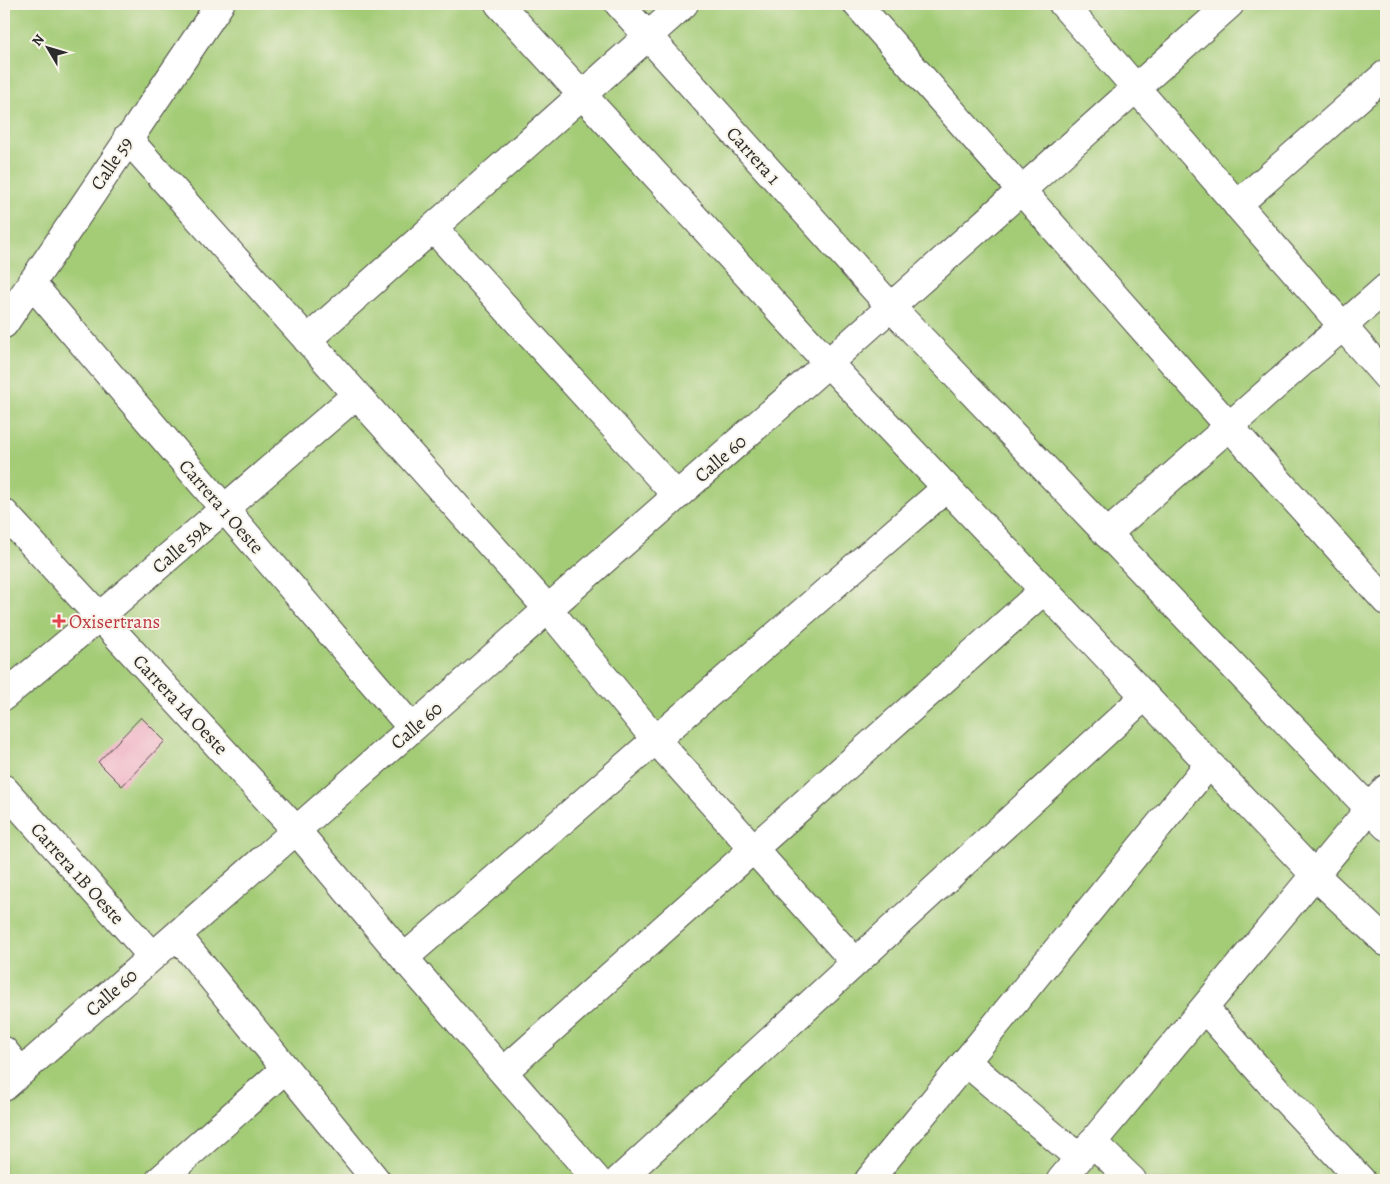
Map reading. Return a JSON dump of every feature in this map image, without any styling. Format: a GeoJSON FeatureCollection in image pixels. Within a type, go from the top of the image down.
{"type":"FeatureCollection","features":[{"type":"Feature","properties":{"kind":"street","name":"Calle 59"},"geometry":{"type":"LineString","coordinates":[[4,324],[127,138],[220,4]]}},
{"type":"Feature","properties":{"kind":"street"},"geometry":{"type":"LineString","coordinates":[[499,4],[828,363],[946,488],[1315,875],[1386,942]]}},
{"type":"Feature","properties":{"kind":"street","name":"Carrera 1"},"geometry":{"type":"LineString","coordinates":[[618,4],[890,306],[1107,534],[1381,808]]}},
{"type":"Feature","properties":{"kind":"street"},"geometry":{"type":"LineString","coordinates":[[307,340],[684,4]]}},
{"type":"Feature","properties":{"kind":"street"},"geometry":{"type":"LineString","coordinates":[[857,4],[1386,601]]}},
{"type":"Feature","properties":{"kind":"street"},"geometry":{"type":"LineString","coordinates":[[1064,4],[1386,376]]}},
{"type":"Feature","properties":{"kind":"street","name":"Calle 60"},"geometry":{"type":"LineString","coordinates":[[12,1079],[828,363],[1230,4]]}},
{"type":"Feature","properties":{"kind":"street"},"geometry":{"type":"LineString","coordinates":[[1238,205],[1386,74]]}},
{"type":"Feature","properties":{"kind":"street"},"geometry":{"type":"LineString","coordinates":[[127,138],[548,609],[656,740],[855,962]]}},
{"type":"Feature","properties":{"kind":"street"},"geometry":{"type":"LineString","coordinates":[[433,228],[677,496]]}},
{"type":"Feature","properties":{"kind":"street","name":"Carrera 1 Oeste"},"geometry":{"type":"LineString","coordinates":[[31,283],[412,728]]}},
{"type":"Feature","properties":{"kind":"street"},"geometry":{"type":"LineString","coordinates":[[1107,534],[1386,288]]}},
{"type":"Feature","properties":{"kind":"street","name":"Calle 59A"},"geometry":{"type":"LineString","coordinates":[[4,696],[100,616],[356,395]]}},
{"type":"Feature","properties":{"kind":"street"},"geometry":{"type":"LineString","coordinates":[[404,958],[946,488]]}},
{"type":"Feature","properties":{"kind":"street","name":"Carrera 1A Oeste"},"geometry":{"type":"LineString","coordinates":[[4,513],[296,830],[404,958],[597,1180]]}},
{"type":"Feature","properties":{"kind":"street"},"geometry":{"type":"LineString","coordinates":[[503,1072],[1044,590]]}},
{"type":"Feature","properties":{"kind":"street"},"geometry":{"type":"LineString","coordinates":[[619,1180],[1144,696]]}},
{"type":"Feature","properties":{"kind":"street"},"geometry":{"type":"LineString","coordinates":[[869,1180],[1209,764]]}},
{"type":"Feature","properties":{"kind":"street","name":"Carrera 1B Oeste"},"geometry":{"type":"LineString","coordinates":[[4,789],[152,956]]}},
{"type":"Feature","properties":{"kind":"street"},"geometry":{"type":"LineString","coordinates":[[1061,1180],[1315,875],[1381,808]]}},
{"type":"Feature","properties":{"kind":"street"},"geometry":{"type":"LineString","coordinates":[[177,935],[376,1180]]}},
{"type":"Feature","properties":{"kind":"street"},"geometry":{"type":"LineString","coordinates":[[1204,1008],[1282,1096],[1361,1180]]}},
{"type":"Feature","properties":{"kind":"street"},"geometry":{"type":"LineString","coordinates":[[4,1051],[12,1079]]}},
{"type":"Feature","properties":{"kind":"street"},"geometry":{"type":"LineString","coordinates":[[966,1062],[1086,1150],[1132,1180]]}},
{"type":"Feature","properties":{"kind":"street"},"geometry":{"type":"LineString","coordinates":[[160,1180],[285,1069]]}},
{"type":"Feature","properties":{"kind":"green space"},"geometry":{"type":"Polygon","coordinates":[[[4,4],[1386,4],[1386,1180],[4,1180],[4,4]]]}},
{"type":"Feature","properties":{"kind":"building"},"geometry":{"type":"Polygon","coordinates":[[[141,717],[165,741],[122,786],[98,762],[141,717]]]}},
{"type":"Feature","properties":{"kind":"place","name":"Oxisertrans"},"geometry":{"type":"Point","coordinates":[59,621]}}]}
